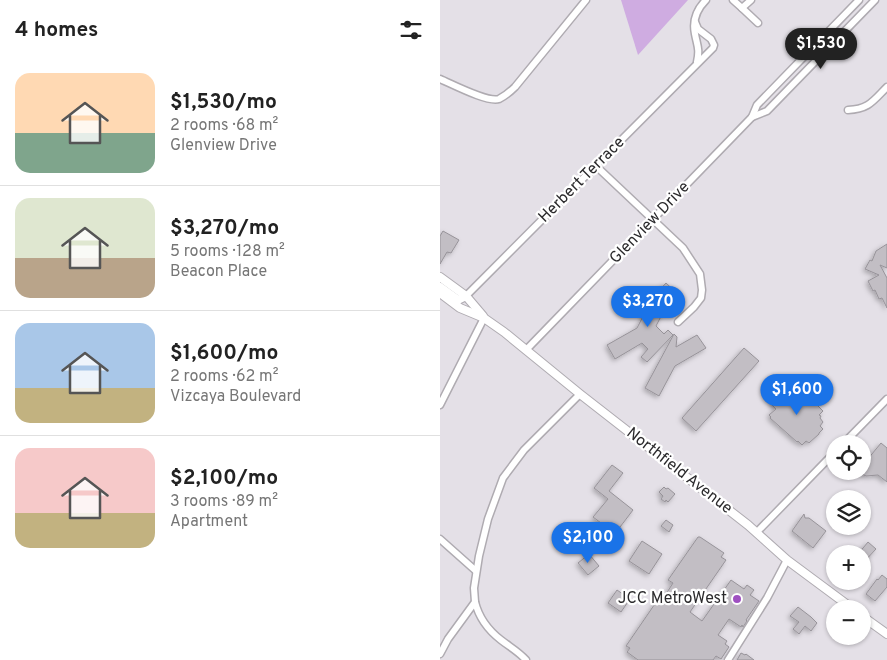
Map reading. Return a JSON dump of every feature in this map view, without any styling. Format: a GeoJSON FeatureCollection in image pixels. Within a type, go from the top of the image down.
{"type":"FeatureCollection","features":[{"type":"Feature","properties":{"kind":"main road"},"geometry":{"type":"LineString","coordinates":[[440,277],[466,296],[484,318]]}},
{"type":"Feature","properties":{"kind":"main road"},"geometry":{"type":"LineString","coordinates":[[440,287],[458,300],[466,296]]}},
{"type":"Feature","properties":{"kind":"main road"},"geometry":{"type":"LineString","coordinates":[[440,293],[460,308],[484,318]]}},
{"type":"Feature","properties":{"kind":"main road","name":"Northfield Avenue"},"geometry":{"type":"LineString","coordinates":[[484,318],[748,525],[787,560],[841,600]]}},
{"type":"Feature","properties":{"kind":"main road"},"geometry":{"type":"LineString","coordinates":[[871,622],[887,634]]}},
{"type":"Feature","properties":{"kind":"street"},"geometry":{"type":"LineString","coordinates":[[440,79],[488,99],[498,99],[508,94],[586,0]]}},
{"type":"Feature","properties":{"kind":"street"},"geometry":{"type":"LineString","coordinates":[[697,63],[699,52],[694,22],[698,10],[706,0]]}},
{"type":"Feature","properties":{"kind":"street"},"geometry":{"type":"LineString","coordinates":[[733,0],[758,23]]}},
{"type":"Feature","properties":{"kind":"street"},"geometry":{"type":"LineString","coordinates":[[742,8],[751,0]]}},
{"type":"Feature","properties":{"kind":"street","name":"Glenview Drive"},"geometry":{"type":"LineString","coordinates":[[526,350],[752,117],[757,105],[859,0]]}},
{"type":"Feature","properties":{"kind":"street","name":"Glenview Drive"},"geometry":{"type":"LineString","coordinates":[[752,117],[767,111],[875,0]]}},
{"type":"Feature","properties":{"kind":"street","name":"Herbert Terrace"},"geometry":{"type":"LineString","coordinates":[[466,296],[713,48],[714,45],[711,39],[700,31],[694,22]]}},
{"type":"Feature","properties":{"kind":"street"},"geometry":{"type":"LineString","coordinates":[[848,110],[860,110],[871,103],[887,87]]}},
{"type":"Feature","properties":{"kind":"street"},"geometry":{"type":"LineString","coordinates":[[596,166],[684,248],[700,274],[701,298],[678,322]]}},
{"type":"Feature","properties":{"kind":"street"},"geometry":{"type":"LineString","coordinates":[[440,405],[484,318]]}},
{"type":"Feature","properties":{"kind":"street"},"geometry":{"type":"LineString","coordinates":[[526,660],[488,628],[478,614],[474,588],[476,572],[488,519],[503,478],[524,450],[580,394]]}},
{"type":"Feature","properties":{"kind":"street"},"geometry":{"type":"LineString","coordinates":[[852,435],[887,399]]}},
{"type":"Feature","properties":{"kind":"street"},"geometry":{"type":"LineString","coordinates":[[756,532],[826,461]]}},
{"type":"Feature","properties":{"kind":"street"},"geometry":{"type":"LineString","coordinates":[[440,539],[476,572]]}},
{"type":"Feature","properties":{"kind":"street"},"geometry":{"type":"LineString","coordinates":[[728,660],[767,598],[787,560]]}},
{"type":"Feature","properties":{"kind":"street"},"geometry":{"type":"LineString","coordinates":[[440,654],[448,638],[475,602]]}},
{"type":"Feature","properties":{"kind":"shaded area"},"geometry":{"type":"Polygon","coordinates":[[[621,0],[688,0],[638,55],[621,0]]]}},
{"type":"Feature","properties":{"kind":"building"},"geometry":{"type":"Polygon","coordinates":[[[443,231],[459,240],[451,253],[447,252],[440,264],[440,236],[443,231]]]}},
{"type":"Feature","properties":{"kind":"building"},"geometry":{"type":"Polygon","coordinates":[[[887,244],[887,268],[880,265],[887,278],[887,308],[882,298],[879,299],[875,290],[873,291],[868,281],[879,275],[865,269],[870,260],[872,261],[876,251],[887,244]]]}},
{"type":"Feature","properties":{"kind":"building"},"geometry":{"type":"Polygon","coordinates":[[[666,283],[680,296],[672,304],[669,301],[656,326],[664,334],[668,330],[673,335],[647,362],[641,357],[648,349],[642,343],[615,359],[607,345],[637,328],[653,297],[666,283]]]}},
{"type":"Feature","properties":{"kind":"building"},"geometry":{"type":"Polygon","coordinates":[[[674,334],[677,337],[676,347],[697,335],[706,348],[675,366],[659,396],[645,388],[674,334]]]}},
{"type":"Feature","properties":{"kind":"building"},"geometry":{"type":"Polygon","coordinates":[[[744,348],[759,361],[696,431],[682,418],[744,348]]]}},
{"type":"Feature","properties":{"kind":"building"},"geometry":{"type":"Polygon","coordinates":[[[785,389],[790,394],[793,390],[802,399],[807,395],[823,411],[819,415],[823,422],[820,426],[823,429],[809,443],[806,441],[802,445],[797,442],[770,418],[769,415],[776,409],[771,404],[785,389]]]}},
{"type":"Feature","properties":{"kind":"building"},"geometry":{"type":"Polygon","coordinates":[[[881,443],[887,448],[887,482],[878,475],[871,476],[871,455],[881,443]]]}},
{"type":"Feature","properties":{"kind":"building"},"geometry":{"type":"Polygon","coordinates":[[[612,465],[623,473],[609,491],[633,510],[617,531],[624,537],[618,543],[613,539],[608,545],[597,536],[605,526],[593,517],[608,499],[594,488],[612,465]]]}},
{"type":"Feature","properties":{"kind":"building"},"geometry":{"type":"Polygon","coordinates":[[[664,487],[675,494],[668,502],[661,499],[663,496],[659,492],[664,487]]]}},
{"type":"Feature","properties":{"kind":"building"},"geometry":{"type":"Polygon","coordinates":[[[804,514],[805,518],[809,518],[826,531],[813,548],[792,531],[804,514]]]}},
{"type":"Feature","properties":{"kind":"building"},"geometry":{"type":"Polygon","coordinates":[[[666,520],[673,525],[669,532],[661,526],[666,520]]]}},
{"type":"Feature","properties":{"kind":"building","name":"JCC MetroWest"},"geometry":{"type":"Polygon","coordinates":[[[698,537],[724,553],[721,557],[726,560],[690,612],[702,621],[731,580],[744,589],[747,585],[754,590],[750,595],[759,601],[743,627],[729,619],[718,635],[727,641],[725,644],[729,647],[721,659],[716,656],[713,660],[638,660],[627,652],[630,648],[626,646],[661,595],[664,597],[673,583],[668,580],[698,537]]]}},
{"type":"Feature","properties":{"kind":"building"},"geometry":{"type":"Polygon","coordinates":[[[642,541],[662,554],[649,574],[629,561],[642,541]]]}},
{"type":"Feature","properties":{"kind":"building"},"geometry":{"type":"Polygon","coordinates":[[[868,542],[876,549],[871,554],[871,545],[866,545],[868,542]]]}},
{"type":"Feature","properties":{"kind":"building"},"geometry":{"type":"Polygon","coordinates":[[[589,554],[599,566],[588,575],[578,563],[589,554]]]}},
{"type":"Feature","properties":{"kind":"building"},"geometry":{"type":"Polygon","coordinates":[[[882,575],[887,579],[887,587],[875,601],[866,594],[882,575]]]}},
{"type":"Feature","properties":{"kind":"building"},"geometry":{"type":"Polygon","coordinates":[[[617,590],[630,599],[621,612],[608,603],[617,590]]]}},
{"type":"Feature","properties":{"kind":"building"},"geometry":{"type":"Polygon","coordinates":[[[798,607],[817,623],[811,631],[805,626],[799,634],[793,629],[799,622],[790,616],[798,607]]]}},
{"type":"Feature","properties":{"kind":"building"},"geometry":{"type":"Polygon","coordinates":[[[741,653],[746,654],[754,660],[737,660],[741,653]]]}},
{"type":"Feature","properties":{"kind":"place","name":"JCC MetroWest"},"geometry":{"type":"Point","coordinates":[737,599]}}]}
